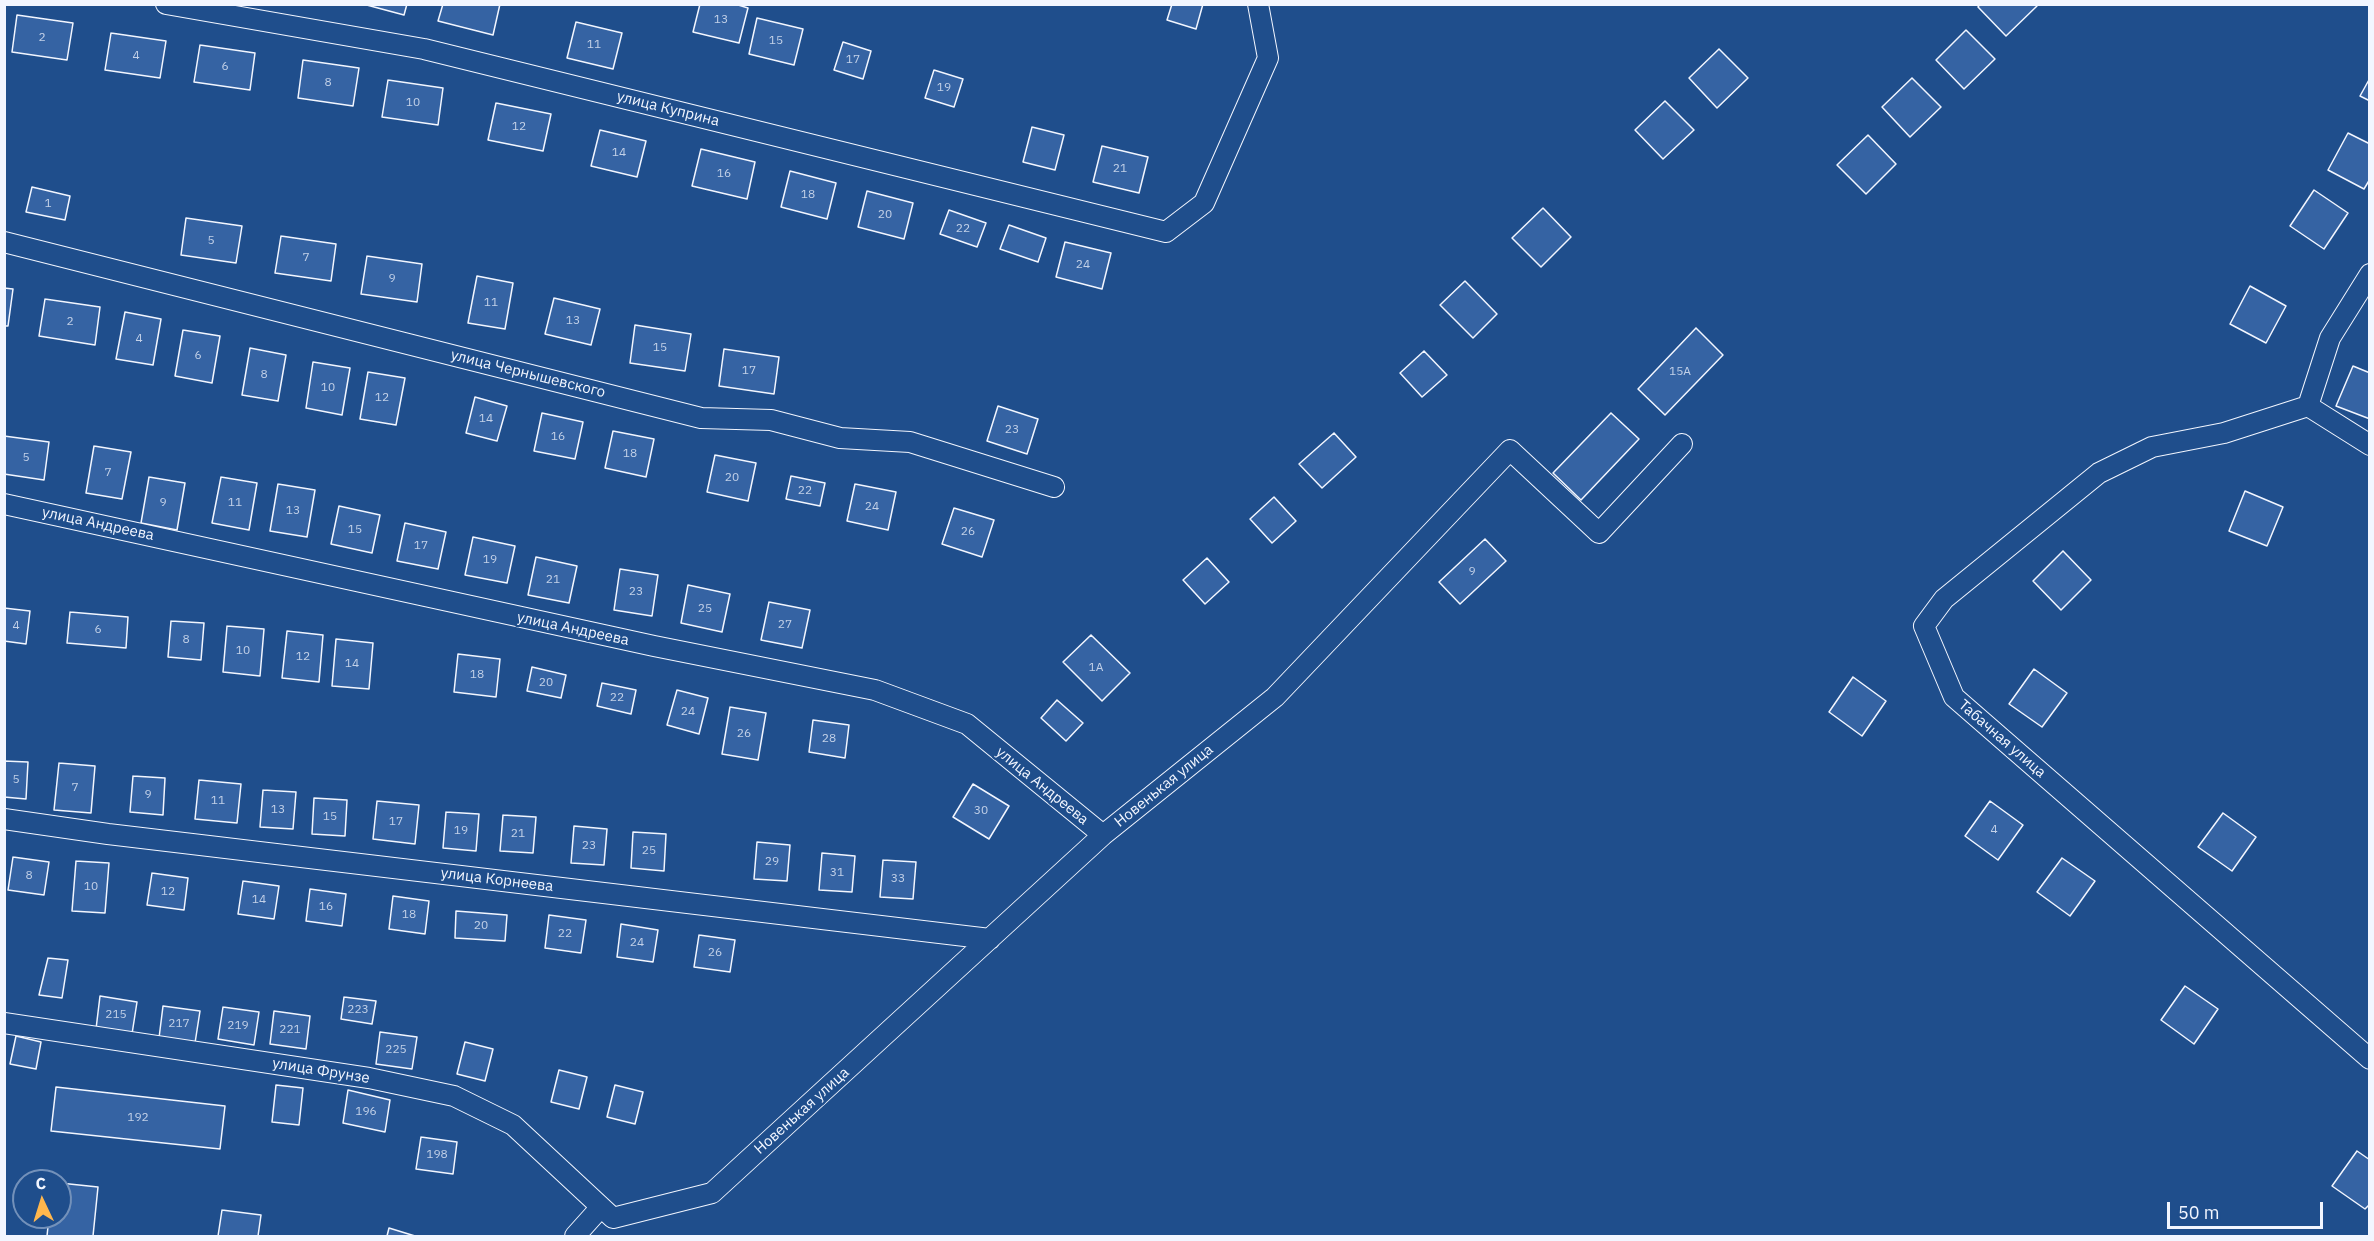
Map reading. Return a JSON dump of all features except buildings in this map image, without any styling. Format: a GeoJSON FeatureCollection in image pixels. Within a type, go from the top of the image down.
{"type":"FeatureCollection","features":[{"type":"Feature","properties":{"kind":"street","name":"улица Куприна"},"geometry":{"type":"LineString","coordinates":[[166,4],[424,50],[1167,232],[1204,203],[1268,58],[1258,4]]}},
{"type":"Feature","properties":{"kind":"street","name":"улица Чернышевского"},"geometry":{"type":"LineString","coordinates":[[4,242],[701,418],[771,420],[840,438],[910,442],[1054,487]]}},
{"type":"Feature","properties":{"kind":"street"},"geometry":{"type":"LineString","coordinates":[[2370,274],[2330,338],[2308,406],[2370,446]]}},
{"type":"Feature","properties":{"kind":"street","name":"Табачная улица"},"geometry":{"type":"LineString","coordinates":[[2308,406],[2224,433],[2152,447],[2099,473],[1944,599],[1924,626],[1954,697],[2370,1059]]}},
{"type":"Feature","properties":{"kind":"street","name":"Новенькая улица"},"geometry":{"type":"LineString","coordinates":[[601,1207],[613,1218],[712,1193],[1103,835],[1275,697],[1510,450],[1599,533],[1682,444]]}},
{"type":"Feature","properties":{"kind":"street","name":"улица Андреева"},"geometry":{"type":"LineString","coordinates":[[4,504],[654,646],[875,690],[967,724],[1103,835]]}},
{"type":"Feature","properties":{"kind":"street","name":"улица Корнеева"},"geometry":{"type":"LineString","coordinates":[[4,819],[131,837],[990,939]]}},
{"type":"Feature","properties":{"kind":"street","name":"улица Фрунзе"},"geometry":{"type":"LineString","coordinates":[[4,1023],[369,1078],[454,1096],[513,1125],[601,1207]]}},
{"type":"Feature","properties":{"kind":"street"},"geometry":{"type":"LineString","coordinates":[[575,1236],[601,1207]]}}]}
